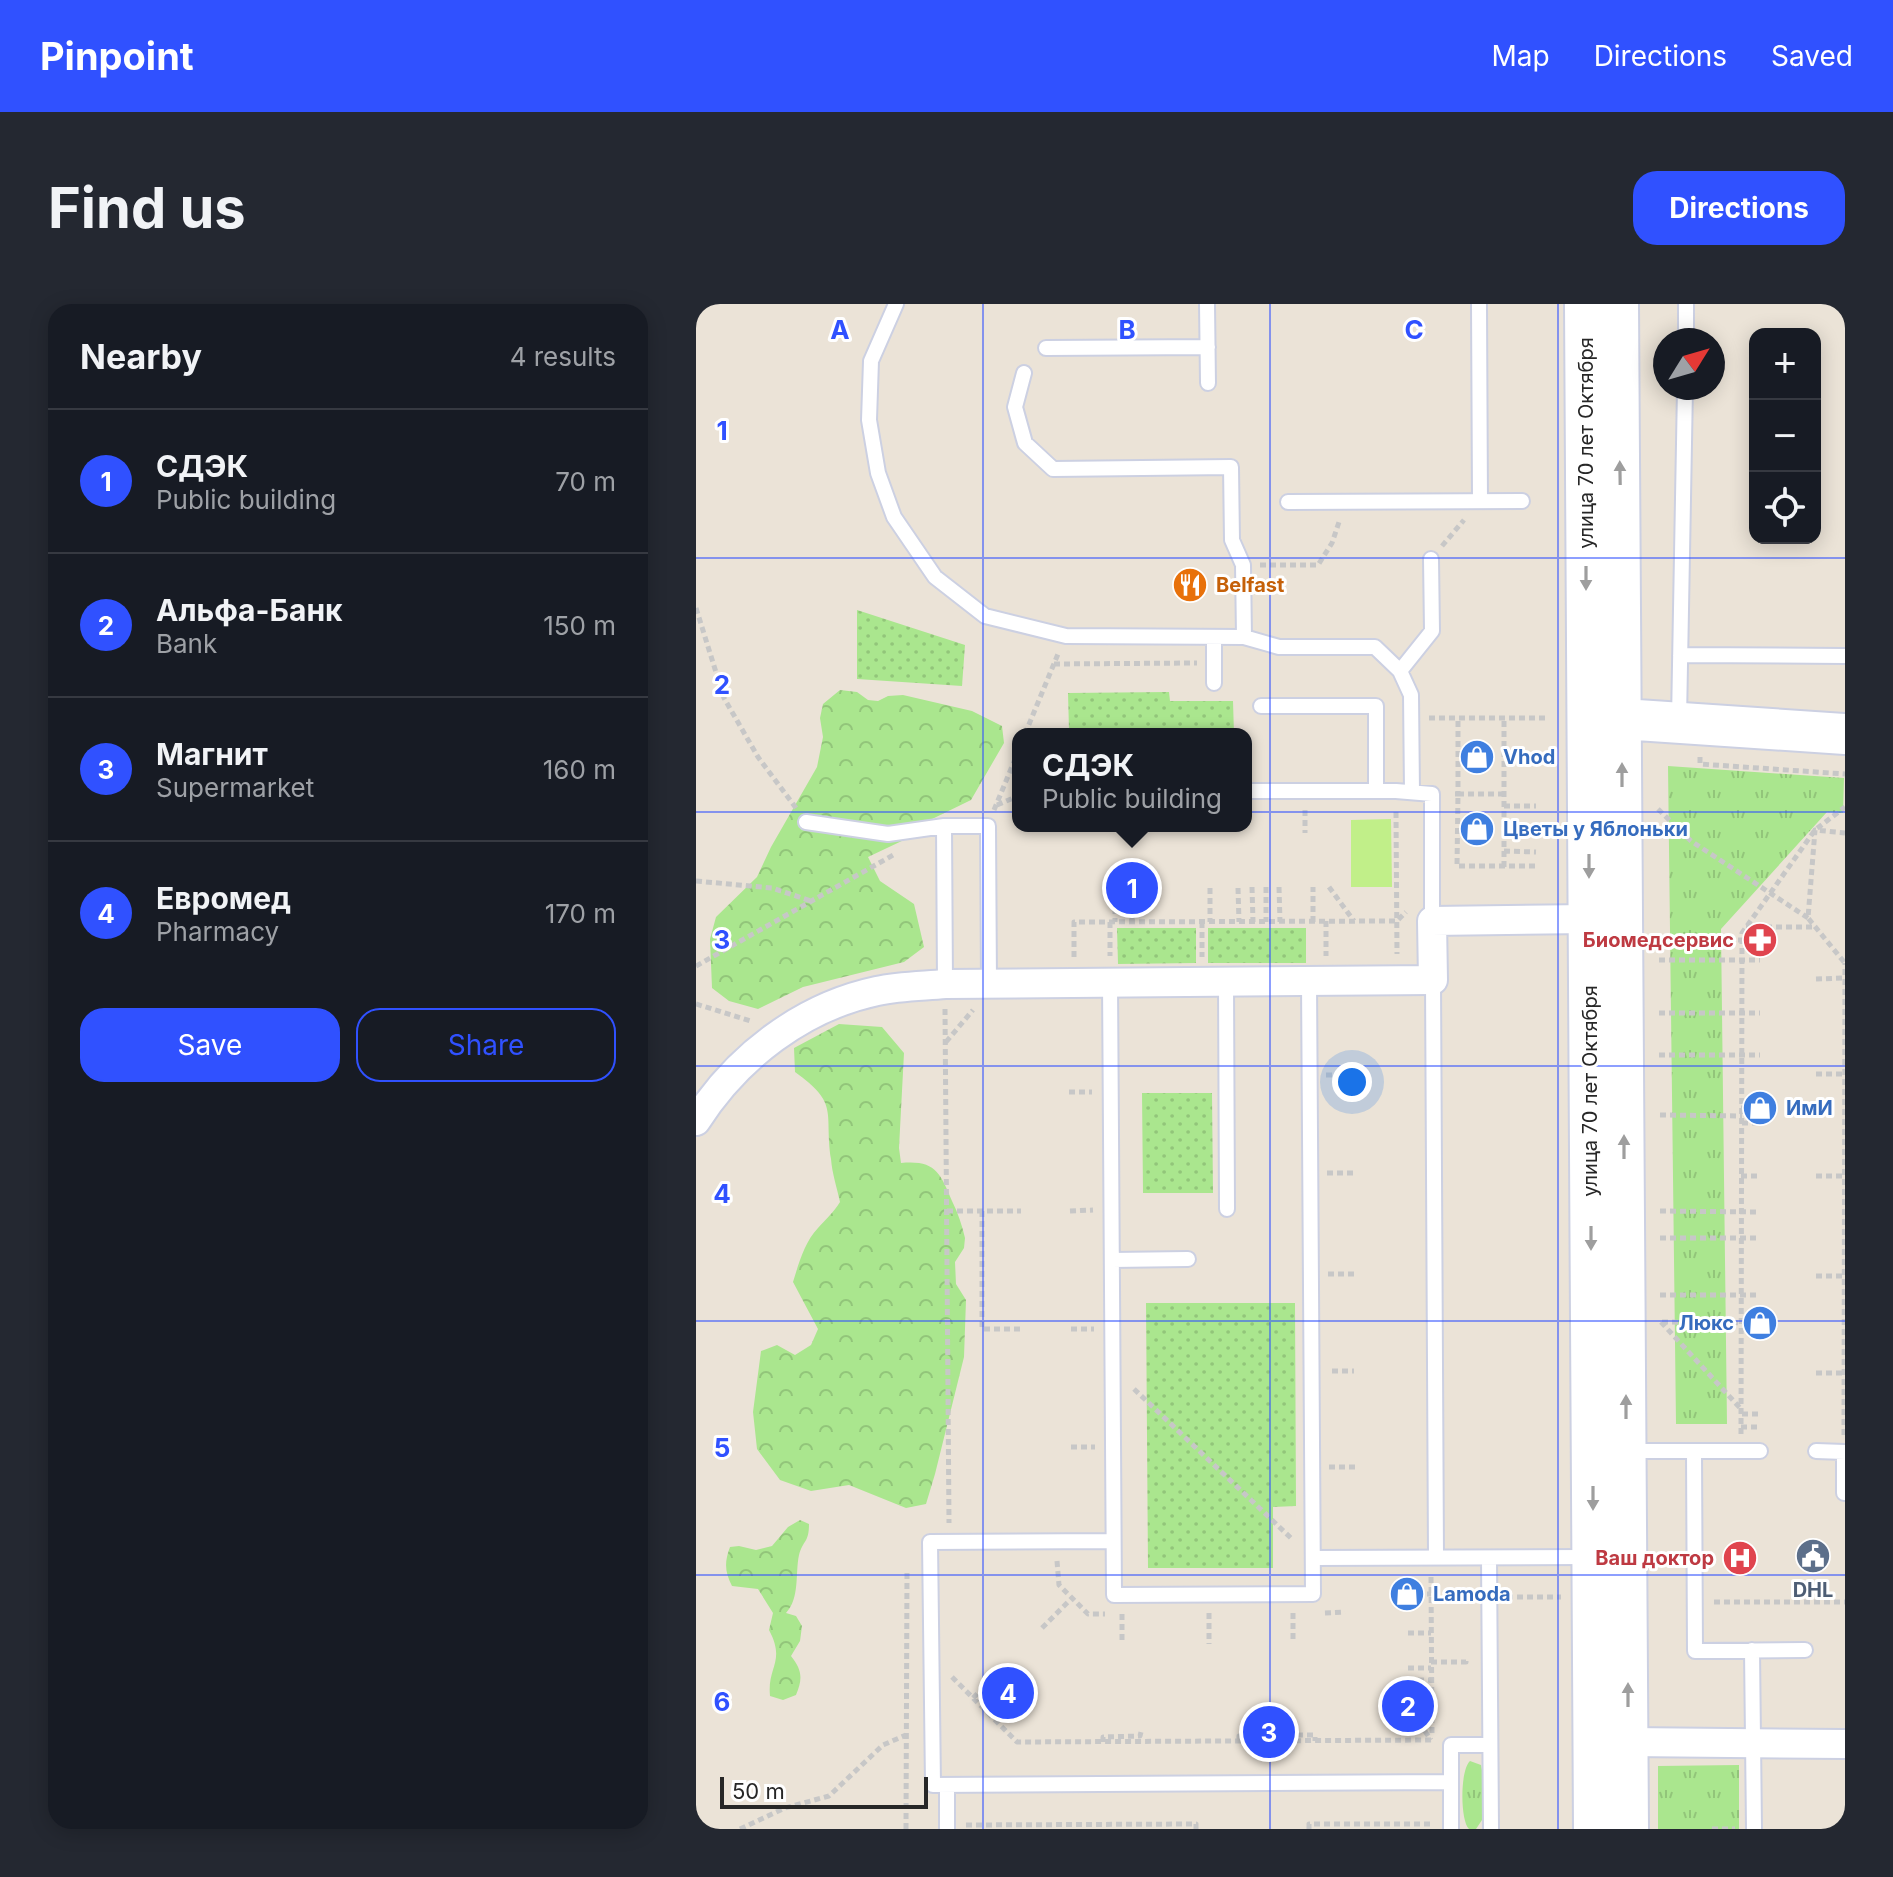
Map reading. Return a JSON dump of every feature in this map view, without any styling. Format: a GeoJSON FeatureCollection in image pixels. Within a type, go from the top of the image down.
{"type":"FeatureCollection","features":[{"type":"Feature","properties":{"kind":"main road","name":"улица 70 лет Октября"},"geometry":{"type":"LineString","coordinates":[[1585,304],[1589,919],[1609,1451],[1628,1742],[1628,1829]]}},
{"type":"Feature","properties":{"kind":"main road","name":"улица 70 лет Октября"},"geometry":{"type":"LineString","coordinates":[[1594,1829],[1593,1557],[1609,1451],[1622,719],[1618,304]]}},
{"type":"Feature","properties":{"kind":"main road"},"geometry":{"type":"LineString","coordinates":[[1622,719],[1845,734]]}},
{"type":"Feature","properties":{"kind":"street"},"geometry":{"type":"LineString","coordinates":[[696,1121],[735,1070],[783,1030],[834,1004],[879,990],[945,984],[1110,981],[1433,980],[1432,921],[1589,919]]}},
{"type":"Feature","properties":{"kind":"street"},"geometry":{"type":"LineString","coordinates":[[1628,1742],[1845,1744]]}},
{"type":"Feature","properties":{"kind":"lane"},"geometry":{"type":"LineString","coordinates":[[896,304],[871,361],[869,420],[878,473],[894,517],[935,577],[985,616],[1066,636],[1244,637],[1279,647],[1375,647],[1400,671],[1411,695],[1412,792]]}},
{"type":"Feature","properties":{"kind":"lane"},"geometry":{"type":"LineString","coordinates":[[1207,304],[1208,383]]}},
{"type":"Feature","properties":{"kind":"lane"},"geometry":{"type":"LineString","coordinates":[[1479,304],[1480,501]]}},
{"type":"Feature","properties":{"kind":"lane"},"geometry":{"type":"LineString","coordinates":[[1686,304],[1686,328]]}},
{"type":"Feature","properties":{"kind":"lane"},"geometry":{"type":"LineString","coordinates":[[1046,348],[1208,347]]}},
{"type":"Feature","properties":{"kind":"lane"},"geometry":{"type":"LineString","coordinates":[[1024,373],[1015,407],[1025,443],[1053,469],[1231,467],[1232,540],[1243,565],[1244,637]]}},
{"type":"Feature","properties":{"kind":"lane"},"geometry":{"type":"LineString","coordinates":[[1679,723],[1685,400]]}},
{"type":"Feature","properties":{"kind":"lane"},"geometry":{"type":"LineString","coordinates":[[1288,502],[1522,501]]}},
{"type":"Feature","properties":{"kind":"lane"},"geometry":{"type":"LineString","coordinates":[[1400,671],[1432,631],[1431,559]]}},
{"type":"Feature","properties":{"kind":"lane"},"geometry":{"type":"LineString","coordinates":[[1214,637],[1214,683]]}},
{"type":"Feature","properties":{"kind":"lane"},"geometry":{"type":"LineString","coordinates":[[1680,655],[1845,656]]}},
{"type":"Feature","properties":{"kind":"lane"},"geometry":{"type":"LineString","coordinates":[[1261,706],[1376,706],[1376,791]]}},
{"type":"Feature","properties":{"kind":"lane"},"geometry":{"type":"LineString","coordinates":[[1252,791],[1432,794],[1432,921]]}},
{"type":"Feature","properties":{"kind":"lane"},"geometry":{"type":"LineString","coordinates":[[806,822],[888,834],[944,826],[988,826],[989,984]]}},
{"type":"Feature","properties":{"kind":"lane"},"geometry":{"type":"LineString","coordinates":[[944,826],[945,984]]}},
{"type":"Feature","properties":{"kind":"lane"},"geometry":{"type":"LineString","coordinates":[[1110,981],[1114,1595],[1313,1594],[1309,980]]}},
{"type":"Feature","properties":{"kind":"lane"},"geometry":{"type":"LineString","coordinates":[[1433,980],[1434,1563]]}},
{"type":"Feature","properties":{"kind":"lane"},"geometry":{"type":"LineString","coordinates":[[1214,981],[1227,1209]]}},
{"type":"Feature","properties":{"kind":"lane"},"geometry":{"type":"LineString","coordinates":[[1112,1260],[1188,1259]]}},
{"type":"Feature","properties":{"kind":"lane"},"geometry":{"type":"LineString","coordinates":[[1609,1451],[1760,1451]]}},
{"type":"Feature","properties":{"kind":"lane"},"geometry":{"type":"LineString","coordinates":[[1694,1451],[1695,1651],[1805,1650]]}},
{"type":"Feature","properties":{"kind":"lane"},"geometry":{"type":"LineString","coordinates":[[1816,1451],[1844,1452],[1844,1493]]}},
{"type":"Feature","properties":{"kind":"lane"},"geometry":{"type":"LineString","coordinates":[[1113,1541],[930,1542],[933,1785],[1444,1782]]}},
{"type":"Feature","properties":{"kind":"lane"},"geometry":{"type":"LineString","coordinates":[[1313,1558],[1434,1563],[1489,1558],[1593,1557]]}},
{"type":"Feature","properties":{"kind":"lane"},"geometry":{"type":"LineString","coordinates":[[1489,1558],[1491,1829]]}},
{"type":"Feature","properties":{"kind":"lane"},"geometry":{"type":"LineString","coordinates":[[1752,1650],[1754,1829]]}},
{"type":"Feature","properties":{"kind":"lane"},"geometry":{"type":"LineString","coordinates":[[1451,1829],[1444,1782],[1451,1745],[1490,1745]]}},
{"type":"Feature","properties":{"kind":"lane"},"geometry":{"type":"LineString","coordinates":[[947,1785],[947,1829]]}},
{"type":"Feature","properties":{"kind":"path"},"geometry":{"type":"LineString","coordinates":[[1431,559],[1480,501]]}},
{"type":"Feature","properties":{"kind":"path"},"geometry":{"type":"LineString","coordinates":[[1243,565],[1318,565],[1332,543],[1344,502]]}},
{"type":"Feature","properties":{"kind":"path"},"geometry":{"type":"LineString","coordinates":[[696,608],[724,698],[758,757],[806,822]]}},
{"type":"Feature","properties":{"kind":"path"},"geometry":{"type":"LineString","coordinates":[[1027,728],[1054,664],[1214,663]]}},
{"type":"Feature","properties":{"kind":"path"},"geometry":{"type":"LineString","coordinates":[[1411,718],[1548,718]]}},
{"type":"Feature","properties":{"kind":"path"},"geometry":{"type":"LineString","coordinates":[[1458,718],[1457,866],[1536,866]]}},
{"type":"Feature","properties":{"kind":"path"},"geometry":{"type":"LineString","coordinates":[[1504,718],[1504,867]]}},
{"type":"Feature","properties":{"kind":"path"},"geometry":{"type":"LineString","coordinates":[[1700,764],[1845,774]]}},
{"type":"Feature","properties":{"kind":"path"},"geometry":{"type":"LineString","coordinates":[[1012,766],[996,805],[1012,798]]}},
{"type":"Feature","properties":{"kind":"path"},"geometry":{"type":"LineString","coordinates":[[1396,791],[1397,980]]}},
{"type":"Feature","properties":{"kind":"path"},"geometry":{"type":"LineString","coordinates":[[1432,794],[1504,794]]}},
{"type":"Feature","properties":{"kind":"path"},"geometry":{"type":"LineString","coordinates":[[1504,806],[1536,806]]}},
{"type":"Feature","properties":{"kind":"path"},"geometry":{"type":"LineString","coordinates":[[1760,1323],[1741,1323],[1661,1322],[1741,1409],[1741,1323],[1742,1238],[1741,1176],[1742,1116],[1741,1055],[1742,1013],[1741,940],[1746,927],[1815,830],[1845,807]]}},
{"type":"Feature","properties":{"kind":"path"},"geometry":{"type":"LineString","coordinates":[[1658,809],[1691,841],[1808,918],[1845,963],[1844,1452]]}},
{"type":"Feature","properties":{"kind":"path"},"geometry":{"type":"LineString","coordinates":[[1815,830],[1845,833]]}},
{"type":"Feature","properties":{"kind":"path"},"geometry":{"type":"LineString","coordinates":[[1808,918],[1815,830]]}},
{"type":"Feature","properties":{"kind":"path"},"geometry":{"type":"LineString","coordinates":[[1504,851],[1536,852]]}},
{"type":"Feature","properties":{"kind":"path"},"geometry":{"type":"LineString","coordinates":[[696,966],[899,852]]}},
{"type":"Feature","properties":{"kind":"path"},"geometry":{"type":"LineString","coordinates":[[696,881],[772,888],[812,901]]}},
{"type":"Feature","properties":{"kind":"path"},"geometry":{"type":"LineString","coordinates":[[1252,887],[1253,922]]}},
{"type":"Feature","properties":{"kind":"path"},"geometry":{"type":"LineString","coordinates":[[1266,887],[1266,922]]}},
{"type":"Feature","properties":{"kind":"path"},"geometry":{"type":"LineString","coordinates":[[1279,887],[1280,922]]}},
{"type":"Feature","properties":{"kind":"path"},"geometry":{"type":"LineString","coordinates":[[1313,887],[1313,922]]}},
{"type":"Feature","properties":{"kind":"path"},"geometry":{"type":"LineString","coordinates":[[1329,887],[1355,921]]}},
{"type":"Feature","properties":{"kind":"path"},"geometry":{"type":"LineString","coordinates":[[1110,981],[1115,888]]}},
{"type":"Feature","properties":{"kind":"path"},"geometry":{"type":"LineString","coordinates":[[1132,888],[1132,922]]}},
{"type":"Feature","properties":{"kind":"path"},"geometry":{"type":"LineString","coordinates":[[1210,888],[1210,922]]}},
{"type":"Feature","properties":{"kind":"path"},"geometry":{"type":"LineString","coordinates":[[1238,888],[1239,922]]}},
{"type":"Feature","properties":{"kind":"path"},"geometry":{"type":"LineString","coordinates":[[1075,982],[1074,922],[1397,921]]}},
{"type":"Feature","properties":{"kind":"path"},"geometry":{"type":"LineString","coordinates":[[1202,922],[1214,981]]}},
{"type":"Feature","properties":{"kind":"path"},"geometry":{"type":"LineString","coordinates":[[1746,927],[1816,927]]}},
{"type":"Feature","properties":{"kind":"path"},"geometry":{"type":"LineString","coordinates":[[1658,940],[1760,940]]}},
{"type":"Feature","properties":{"kind":"path"},"geometry":{"type":"LineString","coordinates":[[1659,960],[1760,960]]}},
{"type":"Feature","properties":{"kind":"path"},"geometry":{"type":"LineString","coordinates":[[1816,979],[1844,978]]}},
{"type":"Feature","properties":{"kind":"path"},"geometry":{"type":"LineString","coordinates":[[945,984],[949,1542]]}},
{"type":"Feature","properties":{"kind":"path"},"geometry":{"type":"LineString","coordinates":[[696,1004],[783,1030]]}},
{"type":"Feature","properties":{"kind":"path"},"geometry":{"type":"LineString","coordinates":[[1659,1013],[1760,1013]]}},
{"type":"Feature","properties":{"kind":"path"},"geometry":{"type":"LineString","coordinates":[[1659,1055],[1760,1055]]}},
{"type":"Feature","properties":{"kind":"path"},"geometry":{"type":"LineString","coordinates":[[1816,1074],[1844,1074]]}},
{"type":"Feature","properties":{"kind":"path"},"geometry":{"type":"LineString","coordinates":[[1069,1092],[1083,1092]]}},
{"type":"Feature","properties":{"kind":"path"},"geometry":{"type":"LineString","coordinates":[[1741,1108],[1760,1108]]}},
{"type":"Feature","properties":{"kind":"path"},"geometry":{"type":"LineString","coordinates":[[1660,1115],[1742,1116]]}},
{"type":"Feature","properties":{"kind":"path"},"geometry":{"type":"LineString","coordinates":[[1742,1123],[1760,1123]]}},
{"type":"Feature","properties":{"kind":"path"},"geometry":{"type":"LineString","coordinates":[[1741,1176],[1760,1176]]}},
{"type":"Feature","properties":{"kind":"path"},"geometry":{"type":"LineString","coordinates":[[1816,1176],[1844,1176]]}},
{"type":"Feature","properties":{"kind":"path"},"geometry":{"type":"LineString","coordinates":[[1070,1211],[1084,1210]]}},
{"type":"Feature","properties":{"kind":"path"},"geometry":{"type":"LineString","coordinates":[[947,1211],[1021,1211]]}},
{"type":"Feature","properties":{"kind":"path"},"geometry":{"type":"LineString","coordinates":[[982,1211],[982,1329],[1022,1329]]}},
{"type":"Feature","properties":{"kind":"path"},"geometry":{"type":"LineString","coordinates":[[1660,1211],[1760,1212]]}},
{"type":"Feature","properties":{"kind":"path"},"geometry":{"type":"LineString","coordinates":[[1660,1238],[1760,1238]]}},
{"type":"Feature","properties":{"kind":"path"},"geometry":{"type":"LineString","coordinates":[[1816,1276],[1844,1276]]}},
{"type":"Feature","properties":{"kind":"path"},"geometry":{"type":"LineString","coordinates":[[1660,1295],[1760,1295]]}},
{"type":"Feature","properties":{"kind":"path"},"geometry":{"type":"LineString","coordinates":[[1071,1329],[1085,1329]]}},
{"type":"Feature","properties":{"kind":"path"},"geometry":{"type":"LineString","coordinates":[[1112,1369],[1313,1558]]}},
{"type":"Feature","properties":{"kind":"path"},"geometry":{"type":"LineString","coordinates":[[1816,1373],[1845,1373]]}},
{"type":"Feature","properties":{"kind":"path"},"geometry":{"type":"LineString","coordinates":[[1742,1414],[1760,1414]]}},
{"type":"Feature","properties":{"kind":"path"},"geometry":{"type":"LineString","coordinates":[[1741,1427],[1760,1427]]}},
{"type":"Feature","properties":{"kind":"path"},"geometry":{"type":"LineString","coordinates":[[1071,1447],[1086,1447]]}},
{"type":"Feature","properties":{"kind":"path"},"geometry":{"type":"LineString","coordinates":[[906,1829],[907,1542],[930,1542]]}},
{"type":"Feature","properties":{"kind":"path"},"geometry":{"type":"LineString","coordinates":[[1044,1561],[1058,1561],[1059,1585],[1088,1614]]}},
{"type":"Feature","properties":{"kind":"path"},"geometry":{"type":"LineString","coordinates":[[1432,1740],[1431,1594],[1434,1563]]}},
{"type":"Feature","properties":{"kind":"path"},"geometry":{"type":"LineString","coordinates":[[1407,1594],[1431,1594]]}},
{"type":"Feature","properties":{"kind":"path"},"geometry":{"type":"LineString","coordinates":[[1490,1597],[1574,1597]]}},
{"type":"Feature","properties":{"kind":"path"},"geometry":{"type":"LineString","coordinates":[[1042,1628],[1072,1598]]}},
{"type":"Feature","properties":{"kind":"path"},"geometry":{"type":"LineString","coordinates":[[1695,1602],[1845,1602]]}},
{"type":"Feature","properties":{"kind":"path"},"geometry":{"type":"LineString","coordinates":[[1325,1613],[1345,1612]]}},
{"type":"Feature","properties":{"kind":"path"},"geometry":{"type":"LineString","coordinates":[[1209,1613],[1209,1644]]}},
{"type":"Feature","properties":{"kind":"path"},"geometry":{"type":"LineString","coordinates":[[1293,1613],[1293,1643]]}},
{"type":"Feature","properties":{"kind":"path"},"geometry":{"type":"LineString","coordinates":[[1122,1614],[1122,1644]]}},
{"type":"Feature","properties":{"kind":"path"},"geometry":{"type":"LineString","coordinates":[[1408,1633],[1431,1633]]}},
{"type":"Feature","properties":{"kind":"path"},"geometry":{"type":"LineString","coordinates":[[1408,1668],[1466,1662],[1466,1646]]}},
{"type":"Feature","properties":{"kind":"path"},"geometry":{"type":"LineString","coordinates":[[946,1671],[1017,1742],[1432,1740]]}},
{"type":"Feature","properties":{"kind":"path"},"geometry":{"type":"LineString","coordinates":[[973,1698],[992,1679]]}},
{"type":"Feature","properties":{"kind":"path"},"geometry":{"type":"LineString","coordinates":[[1408,1680],[1432,1680]]}},
{"type":"Feature","properties":{"kind":"path"},"geometry":{"type":"LineString","coordinates":[[1408,1706],[1432,1740]]}},
{"type":"Feature","properties":{"kind":"path"},"geometry":{"type":"LineString","coordinates":[[1291,1731],[1291,1735],[1315,1735],[1318,1741]]}},
{"type":"Feature","properties":{"kind":"path"},"geometry":{"type":"LineString","coordinates":[[1318,1741],[1321,1731]]}},
{"type":"Feature","properties":{"kind":"path"},"geometry":{"type":"LineString","coordinates":[[1103,1742],[1103,1737],[1140,1736],[1141,1732]]}},
{"type":"Feature","properties":{"kind":"path"},"geometry":{"type":"LineString","coordinates":[[1160,1732],[1160,1741]]}},
{"type":"Feature","properties":{"kind":"path"},"geometry":{"type":"LineString","coordinates":[[1239,1741],[1239,1736],[1269,1736],[1269,1732]]}},
{"type":"Feature","properties":{"kind":"path"},"geometry":{"type":"LineString","coordinates":[[1281,1732],[1281,1741]]}},
{"type":"Feature","properties":{"kind":"path"},"geometry":{"type":"LineString","coordinates":[[740,1829],[785,1808],[829,1796],[883,1745],[906,1735]]}},
{"type":"Feature","properties":{"kind":"path"},"geometry":{"type":"LineString","coordinates":[[1309,1829],[1309,1824],[1437,1824],[1444,1782]]}},
{"type":"Feature","properties":{"kind":"path"},"geometry":{"type":"LineString","coordinates":[[966,1784],[966,1825],[1196,1824],[1196,1829]]}},
{"type":"Feature","properties":{"kind":"green space"},"geometry":{"type":"Polygon","coordinates":[[[857,610],[965,645],[962,686],[857,679],[857,610]]]}},
{"type":"Feature","properties":{"kind":"green space"},"geometry":{"type":"Polygon","coordinates":[[[840,690],[857,692],[868,700],[878,701],[888,696],[903,695],[972,711],[1002,726],[1004,743],[971,800],[926,822],[906,839],[868,857],[880,881],[914,904],[924,947],[904,962],[803,987],[758,1009],[729,1001],[712,988],[710,939],[716,917],[757,877],[817,767],[823,737],[820,718],[823,704],[840,690]]]}},
{"type":"Feature","properties":{"kind":"green space"},"geometry":{"type":"Polygon","coordinates":[[[1169,692],[1170,701],[1233,701],[1234,728],[1069,728],[1068,693],[1169,692]]]}},
{"type":"Feature","properties":{"kind":"green space"},"geometry":{"type":"Polygon","coordinates":[[[1668,766],[1844,778],[1843,813],[1827,812],[1721,929],[1727,1424],[1676,1424],[1668,766]]]}},
{"type":"Feature","properties":{"kind":"green space"},"geometry":{"type":"Polygon","coordinates":[[[1391,819],[1392,887],[1351,887],[1351,820],[1391,819]]]}},
{"type":"Feature","properties":{"kind":"green space"},"geometry":{"type":"Polygon","coordinates":[[[1117,928],[1196,928],[1196,963],[1118,964],[1117,928]]]}},
{"type":"Feature","properties":{"kind":"green space"},"geometry":{"type":"Polygon","coordinates":[[[1208,928],[1306,928],[1306,963],[1208,963],[1208,928]]]}},
{"type":"Feature","properties":{"kind":"green space"},"geometry":{"type":"Polygon","coordinates":[[[839,1024],[882,1027],[904,1053],[899,1148],[901,1163],[929,1166],[940,1175],[965,1238],[964,1248],[955,1262],[956,1284],[966,1300],[964,1357],[926,1504],[906,1508],[849,1485],[811,1491],[780,1480],[757,1449],[753,1412],[761,1351],[777,1345],[795,1355],[811,1345],[818,1329],[793,1282],[809,1240],[840,1202],[832,1164],[827,1110],[819,1092],[795,1072],[794,1048],[839,1024]]]}},
{"type":"Feature","properties":{"kind":"green space"},"geometry":{"type":"Polygon","coordinates":[[[1142,1093],[1212,1093],[1213,1193],[1143,1193],[1142,1093]]]}},
{"type":"Feature","properties":{"kind":"green space"},"geometry":{"type":"Polygon","coordinates":[[[1146,1303],[1295,1303],[1296,1506],[1273,1507],[1273,1568],[1148,1568],[1146,1303]]]}},
{"type":"Feature","properties":{"kind":"green space"},"geometry":{"type":"Polygon","coordinates":[[[800,1520],[809,1524],[809,1530],[799,1555],[793,1600],[786,1613],[796,1616],[802,1626],[800,1641],[791,1656],[799,1670],[800,1684],[796,1695],[783,1700],[770,1696],[776,1657],[769,1630],[773,1613],[758,1589],[732,1586],[726,1563],[730,1547],[756,1550],[772,1546],[788,1527],[800,1520]]]}},
{"type":"Feature","properties":{"kind":"green space"},"geometry":{"type":"Polygon","coordinates":[[[1470,1761],[1481,1765],[1482,1770],[1482,1820],[1476,1829],[1469,1829],[1466,1824],[1463,1806],[1464,1774],[1470,1761]]]}},
{"type":"Feature","properties":{"kind":"green space"},"geometry":{"type":"Polygon","coordinates":[[[1739,1765],[1739,1829],[1658,1829],[1658,1766],[1739,1765]]]}},
{"type":"Feature","properties":{"kind":"place","name":"Belfast"},"geometry":{"type":"Point","coordinates":[1190,585]}},
{"type":"Feature","properties":{"kind":"place","name":"Vhod"},"geometry":{"type":"Point","coordinates":[1477,757]}},
{"type":"Feature","properties":{"kind":"place","name":"Цветы у Яблоньки"},"geometry":{"type":"Point","coordinates":[1477,829]}},
{"type":"Feature","properties":{"kind":"place","name":"СДЭК"},"geometry":{"type":"Point","coordinates":[1132,888]}},
{"type":"Feature","properties":{"kind":"place","name":"Биомедсервис"},"geometry":{"type":"Point","coordinates":[1760,940]}},
{"type":"Feature","properties":{"kind":"place","name":"ИмИ"},"geometry":{"type":"Point","coordinates":[1760,1108]}},
{"type":"Feature","properties":{"kind":"place","name":"Люкс"},"geometry":{"type":"Point","coordinates":[1760,1323]}},
{"type":"Feature","properties":{"kind":"place","name":"DHL"},"geometry":{"type":"Point","coordinates":[1813,1556]}},
{"type":"Feature","properties":{"kind":"place","name":"Ваш доктор"},"geometry":{"type":"Point","coordinates":[1740,1558]}},
{"type":"Feature","properties":{"kind":"place","name":"Lamoda"},"geometry":{"type":"Point","coordinates":[1407,1594]}},
{"type":"Feature","properties":{"kind":"place","name":"Евромед"},"geometry":{"type":"Point","coordinates":[1008,1693]}},
{"type":"Feature","properties":{"kind":"place","name":"Альфа-Банк"},"geometry":{"type":"Point","coordinates":[1408,1706]}},
{"type":"Feature","properties":{"kind":"place","name":"Магнит"},"geometry":{"type":"Point","coordinates":[1269,1732]}}]}
